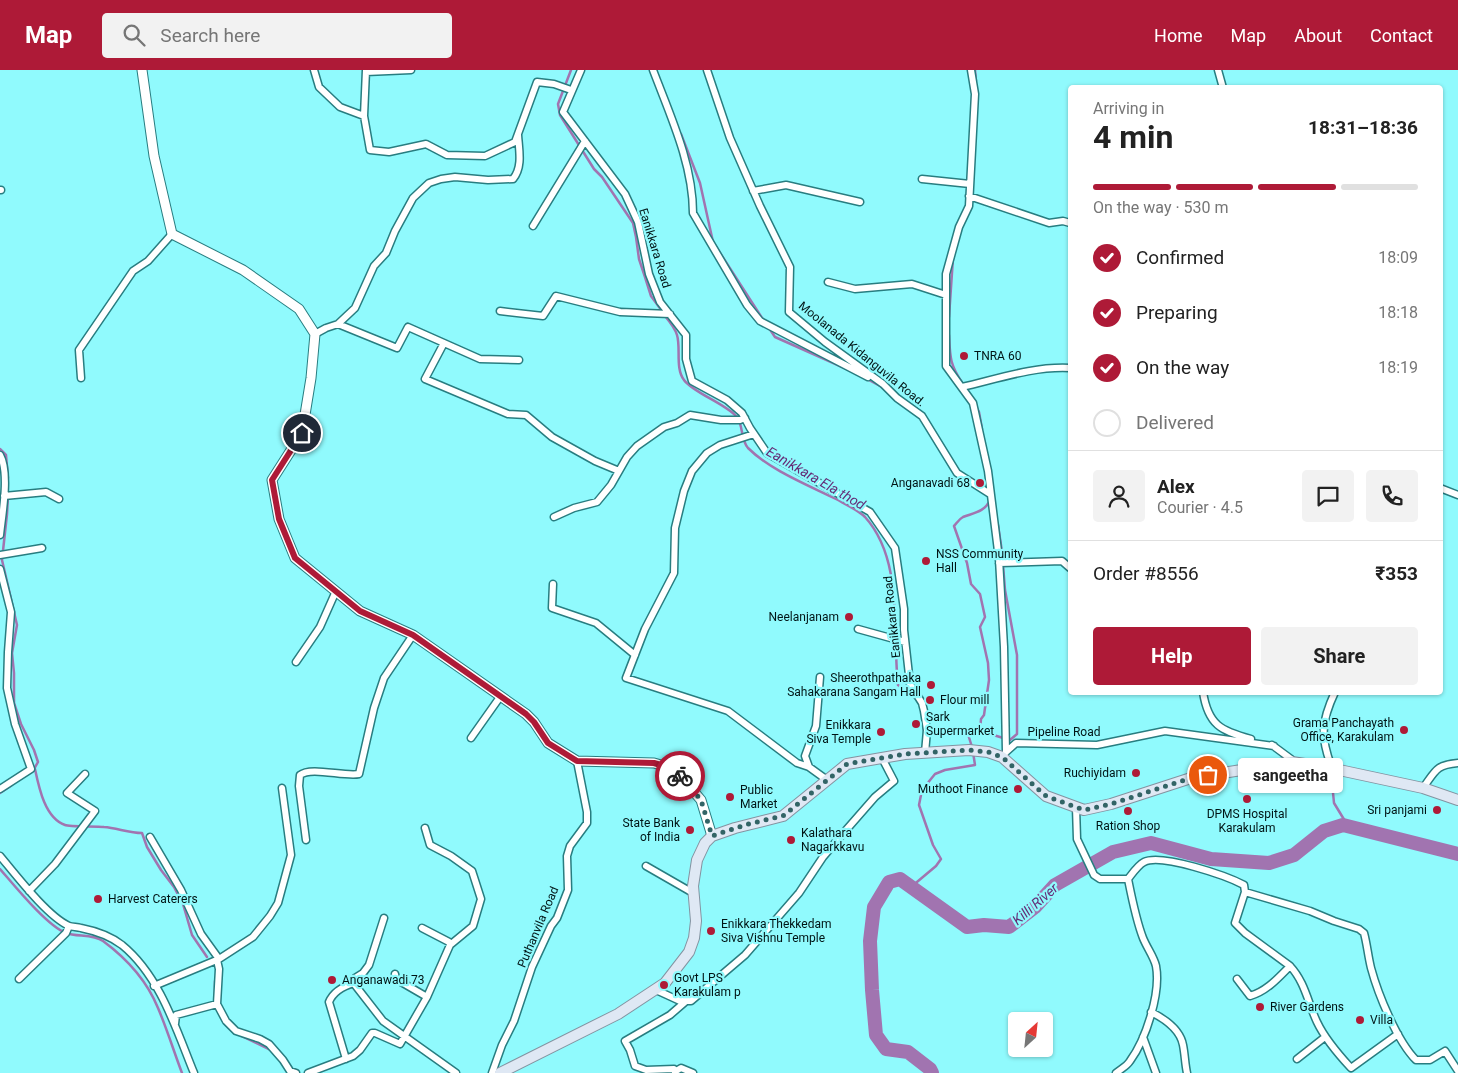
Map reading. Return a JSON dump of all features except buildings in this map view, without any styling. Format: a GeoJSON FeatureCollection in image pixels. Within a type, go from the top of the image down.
{"type":"FeatureCollection","features":[{"type":"Feature","properties":{"kind":"main road"},"geometry":{"type":"LineString","coordinates":[[500,1073],[618,1014],[665,983],[689,952],[694,938],[696,921],[693,894],[697,860],[705,843],[712,836],[748,824],[783,816],[847,764],[882,758],[973,750],[1004,755],[1046,796],[1084,810],[1111,804],[1191,778],[1292,762],[1330,768],[1423,788],[1458,800]]}},
{"type":"Feature","properties":{"kind":"street"},"geometry":{"type":"LineString","coordinates":[[142,70],[154,156],[172,234]]}},
{"type":"Feature","properties":{"kind":"street"},"geometry":{"type":"LineString","coordinates":[[314,70],[319,87],[340,107],[364,116]]}},
{"type":"Feature","properties":{"kind":"street"},"geometry":{"type":"LineString","coordinates":[[411,70],[366,71],[364,116],[370,150],[389,152],[426,144],[447,155],[485,156],[515,142],[537,82],[567,88]]}},
{"type":"Feature","properties":{"kind":"street","name":"Eanikkara Road"},"geometry":{"type":"LineString","coordinates":[[581,70],[567,88],[564,112],[625,194],[638,222],[649,274],[660,302],[686,335],[686,359],[692,381],[727,400],[742,413],[751,435],[767,453],[870,512],[895,548],[904,609],[905,642],[910,684],[922,703],[927,730],[925,754]]}},
{"type":"Feature","properties":{"kind":"street"},"geometry":{"type":"LineString","coordinates":[[653,70],[686,167],[693,201],[693,213],[747,305],[760,321],[882,384]]}},
{"type":"Feature","properties":{"kind":"street","name":"Moolanada Kidanguvila Road."},"geometry":{"type":"LineString","coordinates":[[707,70],[730,138],[790,267],[789,312],[882,384],[896,398],[922,416],[956,473],[990,494]]}},
{"type":"Feature","properties":{"kind":"street"},"geometry":{"type":"LineString","coordinates":[[971,70],[975,94],[969,206],[959,227],[946,274],[946,366],[973,403],[988,472],[999,563],[1004,647],[1006,734],[1004,755]]}},
{"type":"Feature","properties":{"kind":"street"},"geometry":{"type":"LineString","coordinates":[[1218,70],[1222,85]]}},
{"type":"Feature","properties":{"kind":"street"},"geometry":{"type":"LineString","coordinates":[[315,334],[338,324],[355,308],[374,266],[386,253],[395,230],[413,198],[429,183],[455,176],[488,180],[513,179],[518,172],[518,135]]}},
{"type":"Feature","properties":{"kind":"street"},"geometry":{"type":"LineString","coordinates":[[533,226],[585,141]]}},
{"type":"Feature","properties":{"kind":"street"},"geometry":{"type":"LineString","coordinates":[[922,179],[970,184]]}},
{"type":"Feature","properties":{"kind":"street"},"geometry":{"type":"LineString","coordinates":[[754,191],[786,185],[860,202]]}},
{"type":"Feature","properties":{"kind":"street"},"geometry":{"type":"LineString","coordinates":[[969,196],[1048,223],[1063,221],[1068,222]]}},
{"type":"Feature","properties":{"kind":"street"},"geometry":{"type":"LineString","coordinates":[[172,234],[243,270],[299,309],[315,334],[311,378],[302,433],[272,480],[279,519],[295,558],[360,611],[413,635],[526,714],[534,722],[548,743],[577,761],[644,762],[671,768],[701,800],[712,836]]}},
{"type":"Feature","properties":{"kind":"street"},"geometry":{"type":"LineString","coordinates":[[81,378],[78,350],[133,271],[148,261],[172,234]]}},
{"type":"Feature","properties":{"kind":"street"},"geometry":{"type":"LineString","coordinates":[[828,282],[855,289],[912,284],[946,295]]}},
{"type":"Feature","properties":{"kind":"street"},"geometry":{"type":"LineString","coordinates":[[500,311],[543,316],[556,296],[620,312],[670,314]]}},
{"type":"Feature","properties":{"kind":"street"},"geometry":{"type":"LineString","coordinates":[[338,324],[397,348],[408,327],[480,359],[519,360]]}},
{"type":"Feature","properties":{"kind":"street"},"geometry":{"type":"LineString","coordinates":[[444,343],[425,379],[508,414],[526,415],[552,437],[595,461],[619,471]]}},
{"type":"Feature","properties":{"kind":"street"},"geometry":{"type":"LineString","coordinates":[[962,387],[1014,374],[1050,368],[1068,368]]}},
{"type":"Feature","properties":{"kind":"street"},"geometry":{"type":"LineString","coordinates":[[554,517],[574,508],[597,502],[611,485],[627,457],[637,446],[664,427],[690,416],[721,420],[740,420],[745,418]]}},
{"type":"Feature","properties":{"kind":"street"},"geometry":{"type":"LineString","coordinates":[[751,435],[720,445],[707,454],[692,471],[684,491],[675,528],[674,573],[644,629],[626,678],[728,711],[798,762],[809,767],[827,780]]}},
{"type":"Feature","properties":{"kind":"street"},"geometry":{"type":"LineString","coordinates":[[0,455],[2,460],[4,496],[0,535]]}},
{"type":"Feature","properties":{"kind":"street"},"geometry":{"type":"LineString","coordinates":[[1443,489],[1458,495]]}},
{"type":"Feature","properties":{"kind":"street"},"geometry":{"type":"LineString","coordinates":[[4,496],[46,492],[59,499]]}},
{"type":"Feature","properties":{"kind":"street"},"geometry":{"type":"LineString","coordinates":[[0,555],[42,548]]}},
{"type":"Feature","properties":{"kind":"street"},"geometry":{"type":"LineString","coordinates":[[999,563],[1062,561],[1068,566]]}},
{"type":"Feature","properties":{"kind":"street"},"geometry":{"type":"LineString","coordinates":[[0,569],[11,612],[7,688],[14,724],[31,769],[0,789]]}},
{"type":"Feature","properties":{"kind":"street"},"geometry":{"type":"LineString","coordinates":[[553,584],[552,608],[596,623],[635,656]]}},
{"type":"Feature","properties":{"kind":"street"},"geometry":{"type":"LineString","coordinates":[[296,662],[320,627],[336,591]]}},
{"type":"Feature","properties":{"kind":"street"},"geometry":{"type":"LineString","coordinates":[[858,629],[905,642]]}},
{"type":"Feature","properties":{"kind":"street"},"geometry":{"type":"LineString","coordinates":[[306,840],[299,786],[300,775],[306,772],[343,775],[359,774],[374,708],[384,678],[413,635]]}},
{"type":"Feature","properties":{"kind":"street"},"geometry":{"type":"LineString","coordinates":[[809,767],[805,756],[816,726],[820,677]]}},
{"type":"Feature","properties":{"kind":"street"},"geometry":{"type":"LineString","coordinates":[[1203,695],[1205,707],[1214,723],[1236,735],[1274,746],[1291,759],[1292,762]]}},
{"type":"Feature","properties":{"kind":"street"},"geometry":{"type":"LineString","coordinates":[[1330,768],[1323,736],[1326,716],[1334,695]]}},
{"type":"Feature","properties":{"kind":"street"},"geometry":{"type":"LineString","coordinates":[[471,738],[500,697]]}},
{"type":"Feature","properties":{"kind":"street","name":"Pipeline Road"},"geometry":{"type":"LineString","coordinates":[[1004,755],[1016,744],[1097,745],[1164,731],[1274,746]]}},
{"type":"Feature","properties":{"kind":"street"},"geometry":{"type":"LineString","coordinates":[[693,1073],[681,1068],[675,1072],[674,1069],[646,1070],[635,1066],[630,1050],[625,1042],[640,1031],[654,1026],[685,1002],[691,1001],[745,955],[799,893],[823,857],[840,837],[875,797],[894,781],[882,758]]}},
{"type":"Feature","properties":{"kind":"street","name":"Puthanvila Road"},"geometry":{"type":"LineString","coordinates":[[492,1073],[502,1045],[514,1021],[532,967],[551,926],[557,918],[568,890],[567,856],[570,846],[587,823],[587,812],[577,761]]}},
{"type":"Feature","properties":{"kind":"street"},"geometry":{"type":"LineString","coordinates":[[1423,788],[1433,774],[1443,765],[1458,763]]}},
{"type":"Feature","properties":{"kind":"street"},"geometry":{"type":"LineString","coordinates":[[29,891],[55,864],[95,811],[67,793],[85,774]]}},
{"type":"Feature","properties":{"kind":"street"},"geometry":{"type":"LineString","coordinates":[[154,986],[218,959],[252,937],[270,916],[278,903],[291,855],[282,788]]}},
{"type":"Feature","properties":{"kind":"street"},"geometry":{"type":"LineString","coordinates":[[1076,807],[1077,839],[1090,869],[1100,879],[1128,879],[1143,862],[1154,859],[1200,868],[1229,877],[1244,885],[1245,892],[1235,923],[1245,934],[1290,966],[1300,980],[1307,1000],[1325,1037],[1351,1068],[1398,1034]]}},
{"type":"Feature","properties":{"kind":"street"},"geometry":{"type":"LineString","coordinates":[[308,1073],[346,1058],[360,1050],[372,1033],[400,1044],[427,997],[450,946],[473,926],[481,899],[472,871],[430,845],[425,828]]}},
{"type":"Feature","properties":{"kind":"street"},"geometry":{"type":"LineString","coordinates":[[150,837],[181,890],[201,934],[218,959],[220,969],[217,1004],[226,1020],[236,1031],[269,1044],[290,1071],[296,1073]]}},
{"type":"Feature","properties":{"kind":"street"},"geometry":{"type":"LineString","coordinates":[[0,856],[48,911],[69,926],[104,933],[121,944],[134,956],[148,975],[175,1025],[194,1073]]}},
{"type":"Feature","properties":{"kind":"street"},"geometry":{"type":"LineString","coordinates":[[646,866],[693,894]]}},
{"type":"Feature","properties":{"kind":"street"},"geometry":{"type":"LineString","coordinates":[[1116,1073],[1129,1062],[1143,1037],[1151,1012],[1157,979],[1155,964],[1143,938],[1134,910],[1128,879]]}},
{"type":"Feature","properties":{"kind":"street"},"geometry":{"type":"LineString","coordinates":[[1245,892],[1310,911],[1364,933],[1371,968],[1390,1017],[1406,1050],[1416,1060],[1430,1060],[1445,1052],[1458,1071]]}},
{"type":"Feature","properties":{"kind":"street"},"geometry":{"type":"LineString","coordinates":[[354,983],[355,978],[363,973],[369,965],[384,918]]}},
{"type":"Feature","properties":{"kind":"street"},"geometry":{"type":"LineString","coordinates":[[19,979],[66,933],[69,926]]}},
{"type":"Feature","properties":{"kind":"street"},"geometry":{"type":"LineString","coordinates":[[422,928],[449,942],[450,946]]}},
{"type":"Feature","properties":{"kind":"street"},"geometry":{"type":"LineString","coordinates":[[1237,979],[1250,996],[1258,994],[1269,986],[1290,966]]}},
{"type":"Feature","properties":{"kind":"street"},"geometry":{"type":"LineString","coordinates":[[395,974],[396,979],[427,997]]}},
{"type":"Feature","properties":{"kind":"street"},"geometry":{"type":"LineString","coordinates":[[354,983],[383,1021],[456,1073]]}},
{"type":"Feature","properties":{"kind":"street"},"geometry":{"type":"LineString","coordinates":[[346,1058],[329,1002],[332,995],[348,984],[354,983]]}},
{"type":"Feature","properties":{"kind":"street"},"geometry":{"type":"LineString","coordinates":[[656,990],[685,1002]]}},
{"type":"Feature","properties":{"kind":"street"},"geometry":{"type":"LineString","coordinates":[[175,1025],[176,1015],[217,1004]]}},
{"type":"Feature","properties":{"kind":"street"},"geometry":{"type":"LineString","coordinates":[[1151,1012],[1167,1021],[1183,1043],[1187,1073]]}},
{"type":"Feature","properties":{"kind":"street"},"geometry":{"type":"LineString","coordinates":[[1143,1037],[1156,1073]]}},
{"type":"Feature","properties":{"kind":"street"},"geometry":{"type":"LineString","coordinates":[[1298,1059],[1325,1037]]}},
{"type":"Feature","properties":{"kind":"waterway","name":"Eanikkara Ela thod"},"geometry":{"type":"LineString","coordinates":[[571,70],[558,104],[560,115],[594,169],[602,177],[633,223],[639,259],[651,296],[662,311]]}},
{"type":"Feature","properties":{"kind":"waterway"},"geometry":{"type":"LineString","coordinates":[[975,70],[976,81]]}},
{"type":"Feature","properties":{"kind":"waterway"},"geometry":{"type":"LineString","coordinates":[[681,134],[700,183],[713,242],[764,321]]}},
{"type":"Feature","properties":{"kind":"waterway"},"geometry":{"type":"LineString","coordinates":[[949,317],[953,258]]}},
{"type":"Feature","properties":{"kind":"waterway","name":"Eanikkara Ela thod"},"geometry":{"type":"LineString","coordinates":[[665,316],[674,327],[677,335],[679,364],[684,380],[694,389],[731,411],[736,416],[748,448],[778,470],[859,512],[877,534],[886,554],[891,575],[894,597],[898,685],[915,698]]}},
{"type":"Feature","properties":{"kind":"waterway"},"geometry":{"type":"LineString","coordinates":[[769,328],[775,337],[849,370]]}},
{"type":"Feature","properties":{"kind":"waterway"},"geometry":{"type":"LineString","coordinates":[[949,335],[951,361],[955,372],[963,384]]}},
{"type":"Feature","properties":{"kind":"waterway"},"geometry":{"type":"LineString","coordinates":[[867,379],[882,387]]}},
{"type":"Feature","properties":{"kind":"waterway"},"geometry":{"type":"LineString","coordinates":[[976,406],[982,429]]}},
{"type":"Feature","properties":{"kind":"waterway"},"geometry":{"type":"LineString","coordinates":[[0,449],[6,455],[8,478]]}},
{"type":"Feature","properties":{"kind":"waterway"},"geometry":{"type":"LineString","coordinates":[[8,496],[2,560],[17,625],[12,653],[14,703],[38,762],[33,771]]}},
{"type":"Feature","properties":{"kind":"waterway"},"geometry":{"type":"LineString","coordinates":[[923,724],[924,731],[980,731],[989,680],[988,663],[980,627],[985,617],[980,594],[971,584],[967,563],[954,526],[963,517],[982,510],[990,500]]}},
{"type":"Feature","properties":{"kind":"waterway"},"geometry":{"type":"LineString","coordinates":[[980,731],[1010,740],[1017,734],[1017,655],[1005,590],[998,525]]}},
{"type":"Feature","properties":{"kind":"waterway"},"geometry":{"type":"LineString","coordinates":[[1321,736],[1322,724]]}},
{"type":"Feature","properties":{"kind":"waterway"},"geometry":{"type":"LineString","coordinates":[[967,731],[972,747]]}},
{"type":"Feature","properties":{"kind":"waterway"},"geometry":{"type":"LineString","coordinates":[[911,887],[936,866],[941,859],[933,845],[919,805],[922,790],[935,774],[945,770],[975,765],[973,752]]}},
{"type":"Feature","properties":{"kind":"waterway"},"geometry":{"type":"LineString","coordinates":[[35,769],[44,801],[52,816],[58,821],[68,826],[104,827],[142,833],[147,847],[183,904],[192,935],[207,957]]}},
{"type":"Feature","properties":{"kind":"waterway"},"geometry":{"type":"LineString","coordinates":[[1331,772],[1334,803],[1348,826]]}},
{"type":"Feature","properties":{"kind":"waterway"},"geometry":{"type":"LineString","coordinates":[[0,793],[12,785]]}},
{"type":"Feature","properties":{"kind":"waterway","name":"Killi River"},"geometry":{"type":"LineString","coordinates":[[932,1073],[930,1069],[908,1052],[886,1049],[876,1035],[870,941],[874,907],[889,882],[900,879],[967,927],[984,925],[1009,927],[1035,907],[1055,885],[1113,852],[1151,843],[1211,859],[1269,863],[1294,855],[1324,831],[1343,825],[1458,854]]}},
{"type":"Feature","properties":{"kind":"waterway"},"geometry":{"type":"LineString","coordinates":[[0,869],[31,904],[58,929],[66,933],[90,936],[103,941],[135,971],[142,979],[158,1008],[182,1073]]}},
{"type":"Feature","properties":{"kind":"waterway"},"geometry":{"type":"LineString","coordinates":[[215,981],[215,1003]]}},
{"type":"Feature","properties":{"kind":"waterway"},"geometry":{"type":"LineString","coordinates":[[226,1025],[235,1033]]}},
{"type":"Feature","properties":{"kind":"waterway"},"geometry":{"type":"LineString","coordinates":[[242,1036],[271,1050]]}},
{"type":"Feature","properties":{"kind":"way so far"},"geometry":{"type":"LineString","coordinates":[[680,776],[701,800],[712,836],[748,824],[783,816],[794,809],[847,764],[905,754],[969,750],[988,752],[1002,757],[1046,796],[1084,810],[1111,804],[1191,778],[1208,775]]}},
{"type":"Feature","properties":{"kind":"place","name":"TNRA 60"},"geometry":{"type":"Point","coordinates":[964,356]}},
{"type":"Feature","properties":{"kind":"place","name":"Anganavadi 68"},"geometry":{"type":"Point","coordinates":[980,483]}},
{"type":"Feature","properties":{"kind":"place","name":"NSS Community Hall"},"geometry":{"type":"Point","coordinates":[926,561]}},
{"type":"Feature","properties":{"kind":"place","name":"Neelanjanam"},"geometry":{"type":"Point","coordinates":[849,617]}},
{"type":"Feature","properties":{"kind":"place","name":"Sheerothpathaka Sahakarana Sangam Hall"},"geometry":{"type":"Point","coordinates":[931,685]}},
{"type":"Feature","properties":{"kind":"place","name":"Flour mill"},"geometry":{"type":"Point","coordinates":[930,700]}},
{"type":"Feature","properties":{"kind":"place","name":"Sark Supermarket"},"geometry":{"type":"Point","coordinates":[916,724]}},
{"type":"Feature","properties":{"kind":"place","name":"Grama Panchayath Office, Karakulam"},"geometry":{"type":"Point","coordinates":[1404,730]}},
{"type":"Feature","properties":{"kind":"place","name":"Enikkara Siva Temple"},"geometry":{"type":"Point","coordinates":[881,732]}},
{"type":"Feature","properties":{"kind":"place","name":"Ruchiyidam"},"geometry":{"type":"Point","coordinates":[1136,773]}},
{"type":"Feature","properties":{"kind":"place","name":"sangeetha"},"geometry":{"type":"Point","coordinates":[1208,775]}},
{"type":"Feature","properties":{"kind":"place","name":"Muthoot Finance"},"geometry":{"type":"Point","coordinates":[1018,789]}},
{"type":"Feature","properties":{"kind":"place","name":"Public Market"},"geometry":{"type":"Point","coordinates":[730,797]}},
{"type":"Feature","properties":{"kind":"place","name":"DPMS Hospital Karakulam"},"geometry":{"type":"Point","coordinates":[1247,799]}},
{"type":"Feature","properties":{"kind":"place","name":"Sri panjami"},"geometry":{"type":"Point","coordinates":[1437,810]}},
{"type":"Feature","properties":{"kind":"place","name":"Ration Shop"},"geometry":{"type":"Point","coordinates":[1128,811]}},
{"type":"Feature","properties":{"kind":"place","name":"State Bank of India"},"geometry":{"type":"Point","coordinates":[690,830]}},
{"type":"Feature","properties":{"kind":"place","name":"Kalathara Nagarkkavu"},"geometry":{"type":"Point","coordinates":[791,840]}},
{"type":"Feature","properties":{"kind":"place","name":"Harvest Caterers"},"geometry":{"type":"Point","coordinates":[98,899]}},
{"type":"Feature","properties":{"kind":"place","name":"Enikkara Thekkedam Siva Vishnu Temple"},"geometry":{"type":"Point","coordinates":[711,931]}},
{"type":"Feature","properties":{"kind":"place","name":"Anganawadi 73"},"geometry":{"type":"Point","coordinates":[332,980]}},
{"type":"Feature","properties":{"kind":"place","name":"Govt LPS Karakulam p"},"geometry":{"type":"Point","coordinates":[664,985]}},
{"type":"Feature","properties":{"kind":"place","name":"River Gardens"},"geometry":{"type":"Point","coordinates":[1260,1007]}},
{"type":"Feature","properties":{"kind":"place","name":"Villa"},"geometry":{"type":"Point","coordinates":[1360,1020]}},
{"type":"Feature","properties":{"kind":"route"},"geometry":{"type":"LineString","coordinates":[[302,433],[272,480],[279,519],[295,558],[360,611],[413,635],[526,714],[534,722],[548,743],[562,753],[577,761],[654,763],[671,768],[680,776]]}}]}
